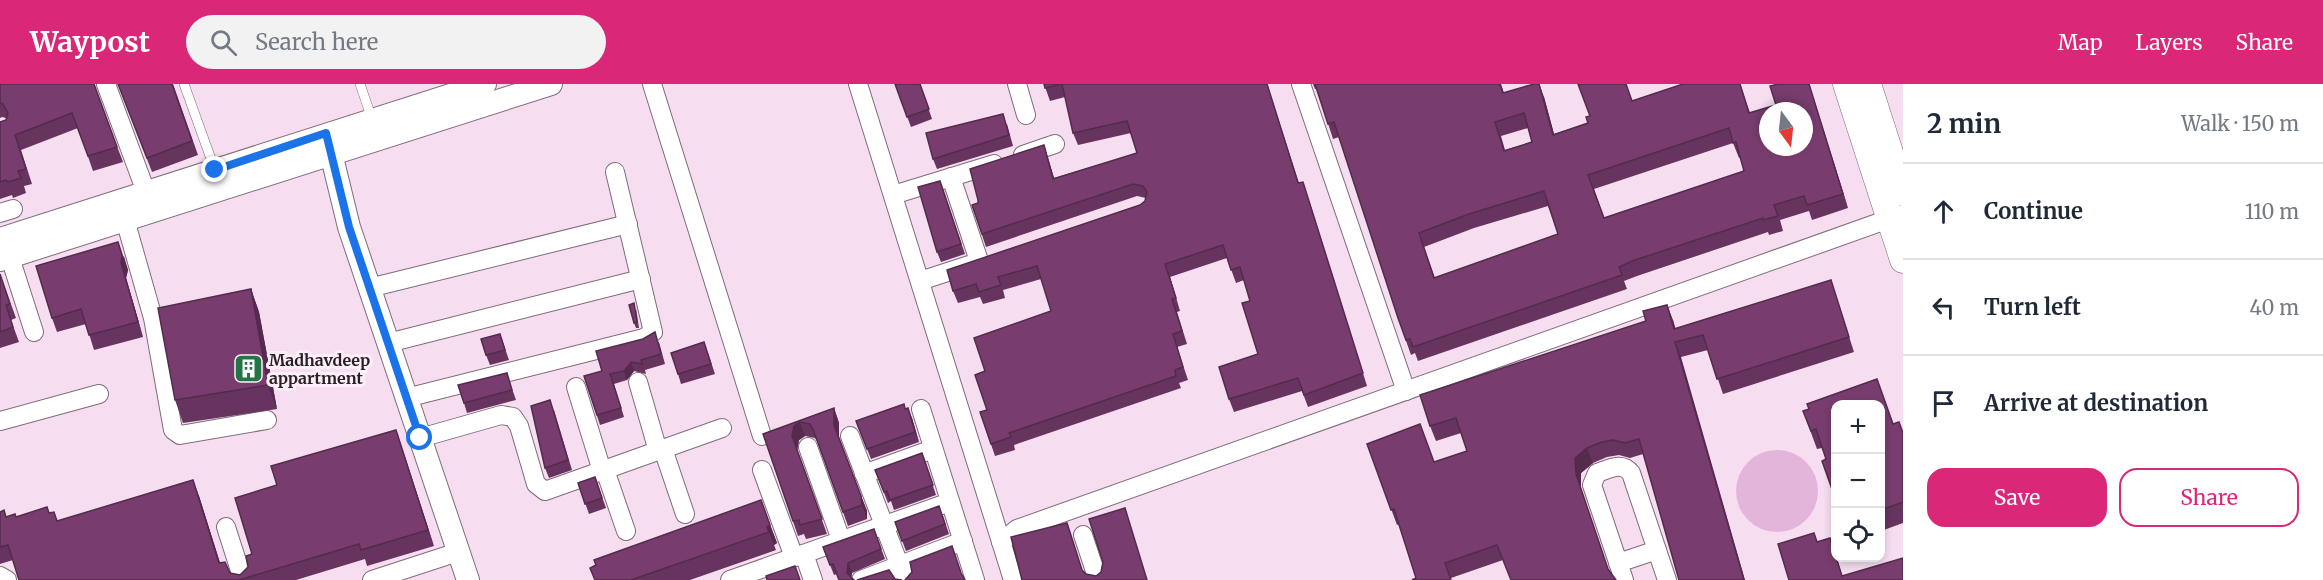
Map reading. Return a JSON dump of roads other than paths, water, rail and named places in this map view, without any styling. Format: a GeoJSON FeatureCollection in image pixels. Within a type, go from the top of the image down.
{"type":"FeatureCollection","features":[{"type":"Feature","properties":{"kind":"main road"},"geometry":{"type":"LineString","coordinates":[[1846,84],[1897,217],[1903,260]]}},
{"type":"Feature","properties":{"kind":"main road"},"geometry":{"type":"LineString","coordinates":[[1868,84],[1903,192]]}},
{"type":"Feature","properties":{"kind":"street"},"geometry":{"type":"LineString","coordinates":[[106,84],[146,192]]}},
{"type":"Feature","properties":{"kind":"street"},"geometry":{"type":"LineString","coordinates":[[123,211],[146,192],[215,170],[329,144],[551,84]]}},
{"type":"Feature","properties":{"kind":"street"},"geometry":{"type":"LineString","coordinates":[[652,84],[762,436]]}},
{"type":"Feature","properties":{"kind":"street"},"geometry":{"type":"LineString","coordinates":[[858,84],[1012,580]]}},
{"type":"Feature","properties":{"kind":"street"},"geometry":{"type":"LineString","coordinates":[[1017,84],[1026,115]]}},
{"type":"Feature","properties":{"kind":"street"},"geometry":{"type":"LineString","coordinates":[[1301,84],[1406,391]]}},
{"type":"Feature","properties":{"kind":"street"},"geometry":{"type":"LineString","coordinates":[[34,332],[3,248],[329,144],[372,119],[472,86]]}},
{"type":"Feature","properties":{"kind":"street"},"geometry":{"type":"LineString","coordinates":[[329,144],[349,227],[468,580]]}},
{"type":"Feature","properties":{"kind":"street"},"geometry":{"type":"LineString","coordinates":[[893,195],[1055,144]]}},
{"type":"Feature","properties":{"kind":"street"},"geometry":{"type":"LineString","coordinates":[[406,398],[650,336],[654,328],[615,172]]}},
{"type":"Feature","properties":{"kind":"street"},"geometry":{"type":"LineString","coordinates":[[951,177],[979,261]]}},
{"type":"Feature","properties":{"kind":"street"},"geometry":{"type":"LineString","coordinates":[[123,211],[153,318],[173,430],[176,435],[267,420]]}},
{"type":"Feature","properties":{"kind":"street"},"geometry":{"type":"LineString","coordinates":[[1001,542],[1017,529],[1897,217]]}},
{"type":"Feature","properties":{"kind":"street"},"geometry":{"type":"LineString","coordinates":[[369,288],[628,224]]}},
{"type":"Feature","properties":{"kind":"street"},"geometry":{"type":"LineString","coordinates":[[920,281],[1000,254]]}},
{"type":"Feature","properties":{"kind":"street"},"geometry":{"type":"LineString","coordinates":[[388,343],[641,279]]}},
{"type":"Feature","properties":{"kind":"street"},"geometry":{"type":"LineString","coordinates":[[153,318],[159,320],[177,318]]}},
{"type":"Feature","properties":{"kind":"street"},"geometry":{"type":"LineString","coordinates":[[638,382],[660,450],[685,514]]}},
{"type":"Feature","properties":{"kind":"street"},"geometry":{"type":"LineString","coordinates":[[576,387],[626,531]]}},
{"type":"Feature","properties":{"kind":"street"},"geometry":{"type":"LineString","coordinates":[[0,421],[99,394]]}},
{"type":"Feature","properties":{"kind":"street"},"geometry":{"type":"LineString","coordinates":[[921,409],[975,580]]}},
{"type":"Feature","properties":{"kind":"street"},"geometry":{"type":"LineString","coordinates":[[420,438],[501,415],[513,417],[519,426],[536,484],[540,489],[550,490],[722,428]]}},
{"type":"Feature","properties":{"kind":"street"},"geometry":{"type":"LineString","coordinates":[[850,436],[902,573]]}},
{"type":"Feature","properties":{"kind":"street"},"geometry":{"type":"LineString","coordinates":[[808,447],[842,540]]}},
{"type":"Feature","properties":{"kind":"street"},"geometry":{"type":"LineString","coordinates":[[864,474],[933,448]]}},
{"type":"Feature","properties":{"kind":"street"},"geometry":{"type":"LineString","coordinates":[[1657,550],[1621,572],[1592,485],[1597,473],[1620,466],[1627,468],[1631,473],[1657,550],[1667,580]]}},
{"type":"Feature","properties":{"kind":"street"},"geometry":{"type":"LineString","coordinates":[[762,470],[799,556],[813,580]]}},
{"type":"Feature","properties":{"kind":"street"},"geometry":{"type":"LineString","coordinates":[[730,580],[757,576],[799,556],[950,502]]}},
{"type":"Feature","properties":{"kind":"street"},"geometry":{"type":"LineString","coordinates":[[226,527],[243,580]]}},
{"type":"Feature","properties":{"kind":"street"},"geometry":{"type":"LineString","coordinates":[[1083,534],[1098,580]]}},
{"type":"Feature","properties":{"kind":"street"},"geometry":{"type":"LineString","coordinates":[[861,580],[902,573],[963,541]]}},
{"type":"Feature","properties":{"kind":"street"},"geometry":{"type":"LineString","coordinates":[[372,580],[458,552]]}},
{"type":"Feature","properties":{"kind":"street"},"geometry":{"type":"LineString","coordinates":[[0,576],[7,580]]}},
{"type":"Feature","properties":{"kind":"lane"},"geometry":{"type":"LineString","coordinates":[[184,84],[215,170]]}},
{"type":"Feature","properties":{"kind":"lane"},"geometry":{"type":"LineString","coordinates":[[360,84],[372,119]]}},
{"type":"Feature","properties":{"kind":"place","name":"Madhavdeep appartment"},"geometry":{"type":"Point","coordinates":[248,369]}}]}
